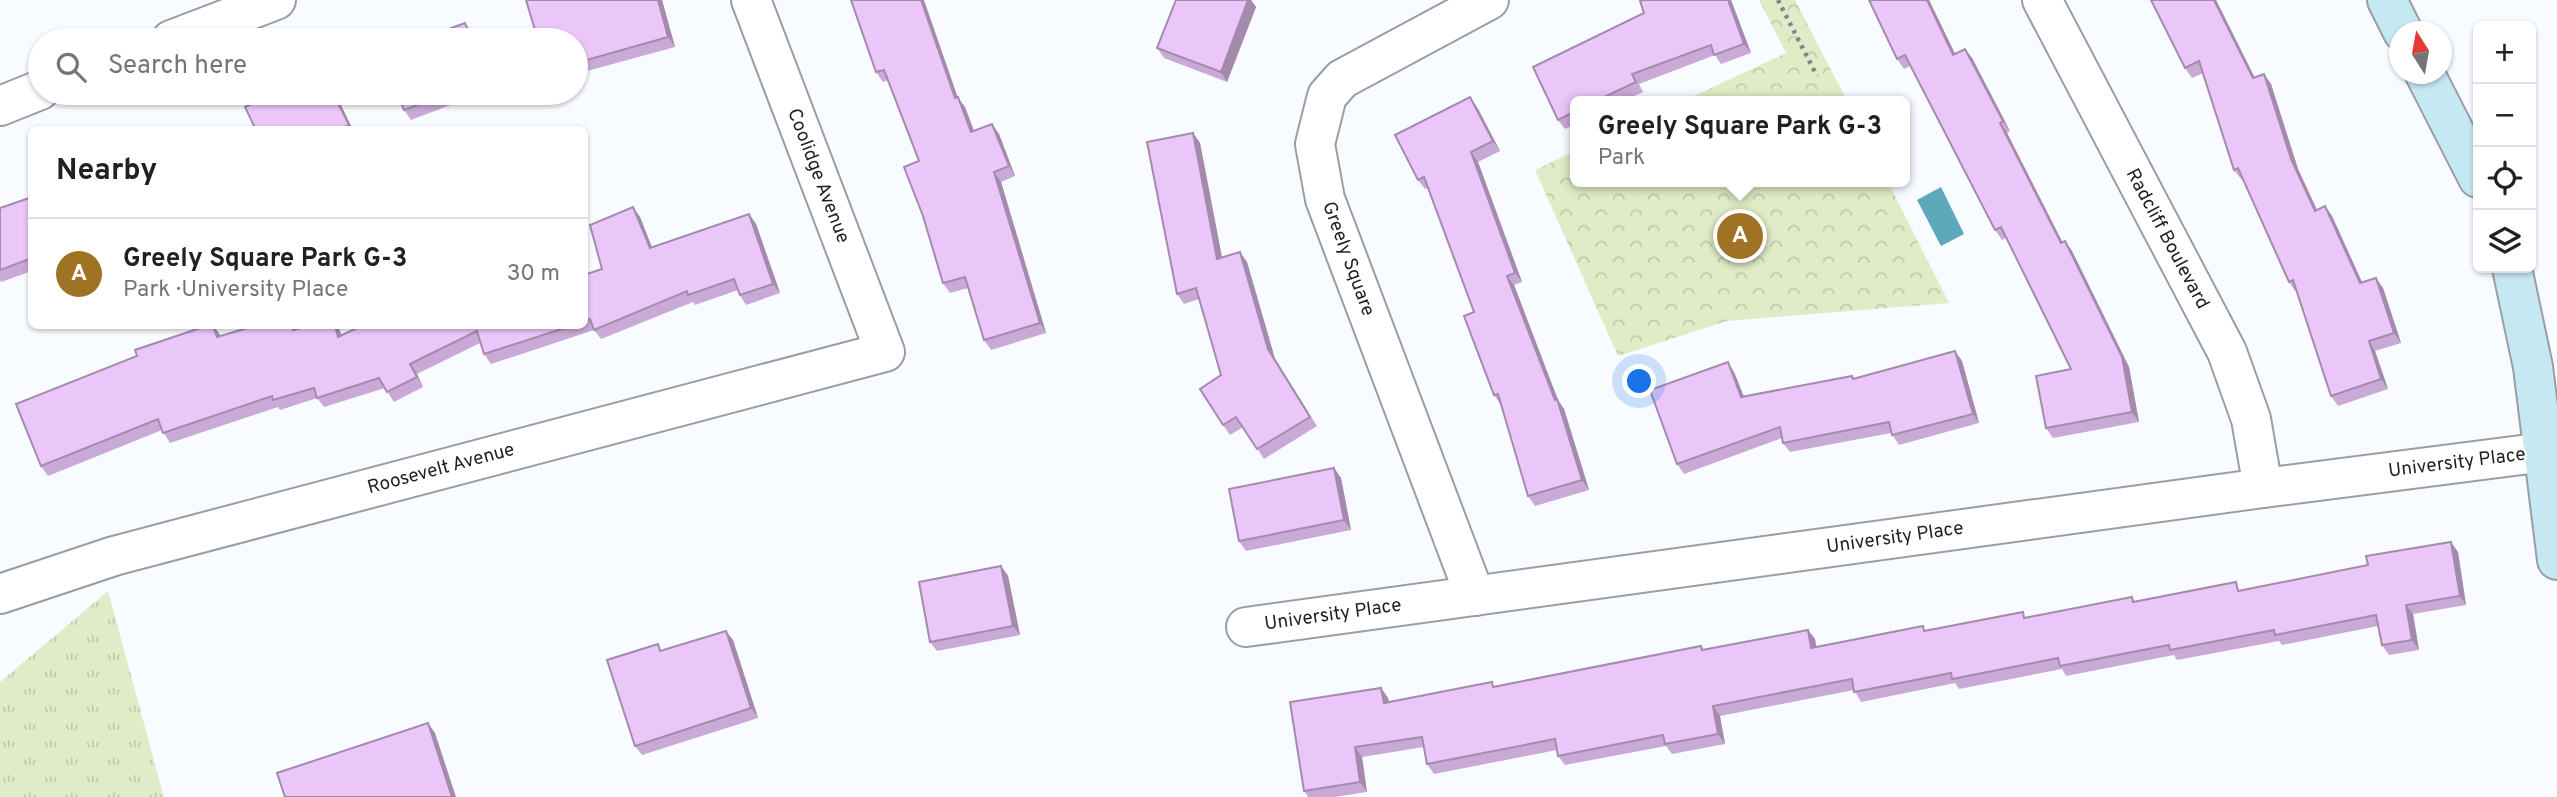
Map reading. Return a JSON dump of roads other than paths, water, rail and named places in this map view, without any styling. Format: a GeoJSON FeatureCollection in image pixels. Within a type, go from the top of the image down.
{"type":"FeatureCollection","features":[{"type":"Feature","properties":{"kind":"main road"},"geometry":{"type":"LineString","coordinates":[[2387,0],[2398,21]]}},
{"type":"Feature","properties":{"kind":"main road"},"geometry":{"type":"LineString","coordinates":[[2430,84],[2473,167]]}},
{"type":"Feature","properties":{"kind":"main road"},"geometry":{"type":"LineString","coordinates":[[2513,273],[2533,367],[2557,560]]}},
{"type":"Feature","properties":{"kind":"street"},"geometry":{"type":"LineString","coordinates":[[202,28],[276,0]]}},
{"type":"Feature","properties":{"kind":"street","name":"Coolidge Avenue"},"geometry":{"type":"LineString","coordinates":[[751,0],[885,352]]}},
{"type":"Feature","properties":{"kind":"street","name":"Greely Square"},"geometry":{"type":"LineString","coordinates":[[1475,596],[1325,199],[1315,144],[1328,96],[1342,79],[1489,0]]}},
{"type":"Feature","properties":{"kind":"street","name":"Radcliff Boulevard"},"geometry":{"type":"LineString","coordinates":[[2042,0],[2227,352],[2251,419],[2263,488]]}},
{"type":"Feature","properties":{"kind":"street"},"geometry":{"type":"LineString","coordinates":[[0,106],[28,95]]}},
{"type":"Feature","properties":{"kind":"street","name":"Roosevelt Avenue"},"geometry":{"type":"LineString","coordinates":[[0,594],[114,556],[885,352]]}},
{"type":"Feature","properties":{"kind":"street","name":"University Place"},"geometry":{"type":"LineString","coordinates":[[1246,627],[2545,452]]}},
{"type":"Feature","properties":{"kind":"water"},"geometry":{"type":"Polygon","coordinates":[[[1941,187],[1964,234],[1941,246],[1917,200],[1941,187]]]}},
{"type":"Feature","properties":{"kind":"place","name":"Greely Square Park G-3"},"geometry":{"type":"Point","coordinates":[1740,236]}}]}
